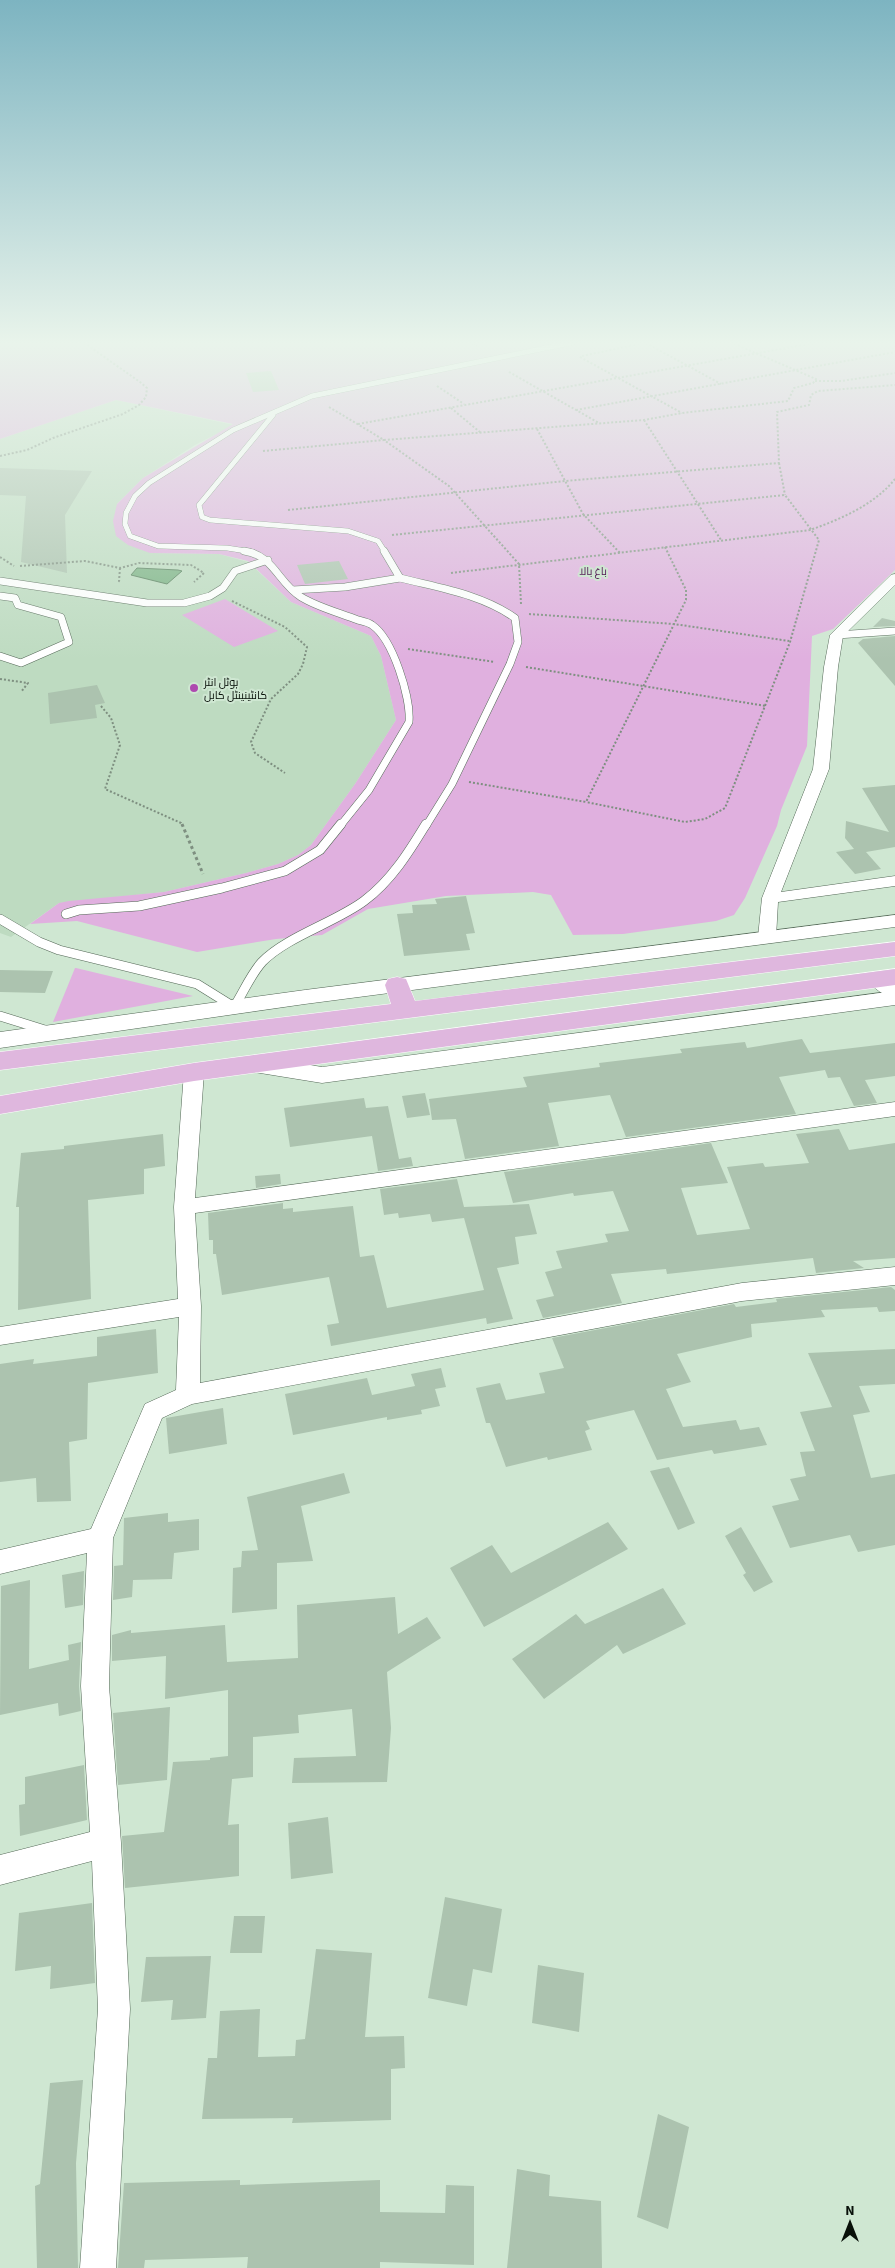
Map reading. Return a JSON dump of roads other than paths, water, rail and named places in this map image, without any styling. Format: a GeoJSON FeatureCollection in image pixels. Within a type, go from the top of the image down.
{"type":"FeatureCollection","features":[{"type":"Feature","properties":{"kind":"main road"},"geometry":{"type":"LineString","coordinates":[[0,1061],[55,1044],[406,1011],[895,949]]}},
{"type":"Feature","properties":{"kind":"main road"},"geometry":{"type":"LineString","coordinates":[[0,1105],[194,1072],[889,983]]}},
{"type":"Feature","properties":{"kind":"main road"},"geometry":{"type":"LineString","coordinates":[[396,985],[406,1011]]}},
{"type":"Feature","properties":{"kind":"street"},"geometry":{"type":"LineString","coordinates":[[767,937],[770,898],[821,769],[831,667],[837,635],[895,578]]}},
{"type":"Feature","properties":{"kind":"street"},"geometry":{"type":"LineString","coordinates":[[770,898],[895,881]]}},
{"type":"Feature","properties":{"kind":"street"},"geometry":{"type":"LineString","coordinates":[[0,1040],[55,1044],[234,1007],[895,921]]}},
{"type":"Feature","properties":{"kind":"street"},"geometry":{"type":"LineString","coordinates":[[254,1064],[322,1075],[895,998]]}},
{"type":"Feature","properties":{"kind":"street"},"geometry":{"type":"LineString","coordinates":[[188,1395],[190,1306],[184,1206],[194,1072]]}},
{"type":"Feature","properties":{"kind":"street"},"geometry":{"type":"LineString","coordinates":[[184,1206],[895,1108]]}},
{"type":"Feature","properties":{"kind":"street"},"geometry":{"type":"LineString","coordinates":[[98,2268],[114,2009],[106,1843],[95,1686],[100,1538],[153,1411],[188,1395],[742,1292],[895,1276]]}},
{"type":"Feature","properties":{"kind":"street"},"geometry":{"type":"LineString","coordinates":[[0,1336],[190,1306]]}},
{"type":"Feature","properties":{"kind":"street"},"geometry":{"type":"LineString","coordinates":[[0,1562],[100,1538]]}},
{"type":"Feature","properties":{"kind":"street"},"geometry":{"type":"LineString","coordinates":[[0,1870],[106,1843]]}},
{"type":"Feature","properties":{"kind":"lane"},"geometry":{"type":"LineString","coordinates":[[66,914],[79,910],[139,906],[285,871],[305,860],[320,850],[369,790],[409,722],[410,710],[390,648],[372,625],[302,598],[284,584],[268,560],[253,552],[158,546],[130,536],[125,524],[126,513],[135,496],[149,482],[204,448]]}},
{"type":"Feature","properties":{"kind":"lane"},"geometry":{"type":"LineString","coordinates":[[246,448],[199,505],[202,517],[210,520],[348,531],[368,536],[378,541],[400,578]]}},
{"type":"Feature","properties":{"kind":"lane"},"geometry":{"type":"LineString","coordinates":[[0,581],[147,603],[190,602],[216,593],[229,582],[233,573],[268,560]]}},
{"type":"Feature","properties":{"kind":"lane"},"geometry":{"type":"LineString","coordinates":[[0,920],[39,942],[59,950],[197,984],[234,1007],[262,962],[277,950],[364,901],[391,875],[405,858],[454,780],[510,664],[518,642],[515,618],[492,604],[400,578],[345,587],[293,590]]}},
{"type":"Feature","properties":{"kind":"lane"},"geometry":{"type":"LineString","coordinates":[[0,596],[15,598],[18,605],[61,617],[69,642],[21,663],[0,656]]}},
{"type":"Feature","properties":{"kind":"lane"},"geometry":{"type":"LineString","coordinates":[[837,635],[895,631]]}},
{"type":"Feature","properties":{"kind":"lane"},"geometry":{"type":"LineString","coordinates":[[0,1016],[55,1044]]}},
{"type":"Feature","properties":{"kind":"place","name":"ہوٹل انٹر کانٹینینٹل کابل"},"geometry":{"type":"Point","coordinates":[194,688]}},
{"type":"Feature","properties":{"kind":"park label","name":"باغ بالا"},"geometry":{"type":"Point","coordinates":[593,571]}}]}
